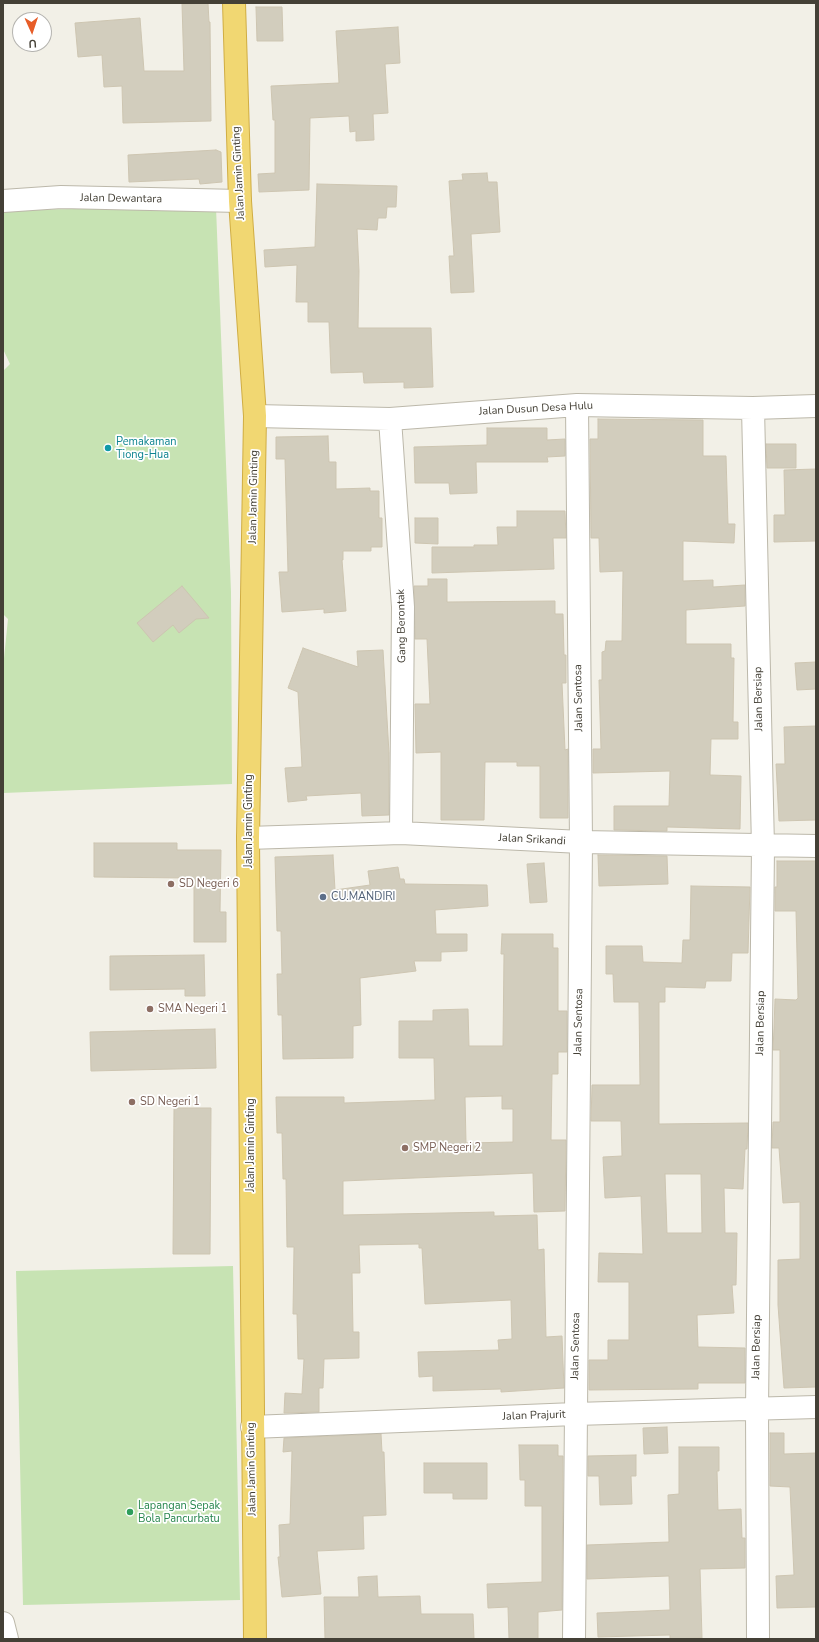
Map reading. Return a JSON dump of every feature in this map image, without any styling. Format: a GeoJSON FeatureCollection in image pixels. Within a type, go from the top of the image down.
{"type":"FeatureCollection","features":[{"type":"Feature","properties":{"kind":"highway","name":"Jalan Jamin Ginting"},"geometry":{"type":"LineString","coordinates":[[234,3],[240,201],[255,416],[248,838],[255,1639]]}},
{"type":"Feature","properties":{"kind":"street","name":"Jalan Dewantara"},"geometry":{"type":"LineString","coordinates":[[3,201],[61,197],[240,201]]}},
{"type":"Feature","properties":{"kind":"street","name":"Jalan Dusun Desa Hulu"},"geometry":{"type":"LineString","coordinates":[[255,416],[390,419],[577,405],[753,408],[816,406]]}},
{"type":"Feature","properties":{"kind":"street","name":"Jalan Sentosa"},"geometry":{"type":"LineString","coordinates":[[574,1639],[581,842],[577,405]]}},
{"type":"Feature","properties":{"kind":"street","name":"Jalan Bersiap"},"geometry":{"type":"LineString","coordinates":[[753,408],[763,846],[757,1409],[758,1639]]}},
{"type":"Feature","properties":{"kind":"street","name":"Gang Berontak"},"geometry":{"type":"LineString","coordinates":[[390,419],[403,607],[401,833]]}},
{"type":"Feature","properties":{"kind":"street","name":"Jalan Srikandi"},"geometry":{"type":"LineString","coordinates":[[248,838],[401,833],[581,842],[816,846]]}},
{"type":"Feature","properties":{"kind":"street","name":"Jalan Prajurit"},"geometry":{"type":"LineString","coordinates":[[252,1427],[575,1414],[816,1407]]}},
{"type":"Feature","properties":{"kind":"street"},"geometry":{"type":"LineString","coordinates":[[3,1623],[7,1639]]}},
{"type":"Feature","properties":{"kind":"green space"},"geometry":{"type":"Polygon","coordinates":[[[216,207],[231,592],[232,784],[3,793],[3,668],[8,619],[3,614],[3,371],[10,364],[3,349],[3,210],[216,207]]]}},
{"type":"Feature","properties":{"kind":"green space","name":"Lapangan Sepak Bola Pancurbatu"},"geometry":{"type":"Polygon","coordinates":[[[233,1266],[240,1600],[23,1605],[16,1271],[233,1266]]]}},
{"type":"Feature","properties":{"kind":"building"},"geometry":{"type":"Polygon","coordinates":[[[208,3],[210,22],[211,121],[123,123],[122,86],[104,87],[102,55],[78,57],[75,23],[140,18],[144,71],[184,71],[182,4],[208,3]]]}},
{"type":"Feature","properties":{"kind":"building"},"geometry":{"type":"Polygon","coordinates":[[[256,7],[282,7],[283,41],[257,41],[256,7]]]}},
{"type":"Feature","properties":{"kind":"building"},"geometry":{"type":"Polygon","coordinates":[[[398,27],[400,63],[385,64],[388,113],[373,114],[374,140],[356,141],[356,131],[350,132],[349,116],[310,118],[309,190],[259,192],[258,174],[275,173],[275,120],[273,120],[271,86],[339,83],[336,31],[398,27]]]}},
{"type":"Feature","properties":{"kind":"building"},"geometry":{"type":"Polygon","coordinates":[[[216,150],[221,152],[222,182],[200,184],[199,179],[129,182],[128,155],[216,150]]]}},
{"type":"Feature","properties":{"kind":"building"},"geometry":{"type":"Polygon","coordinates":[[[487,173],[488,182],[497,182],[500,232],[471,234],[474,292],[451,293],[449,256],[454,256],[449,181],[463,180],[462,174],[487,173]]]}},
{"type":"Feature","properties":{"kind":"building"},"geometry":{"type":"Polygon","coordinates":[[[317,184],[397,186],[396,207],[387,207],[386,218],[378,218],[377,230],[357,229],[359,271],[358,328],[431,328],[433,387],[404,388],[404,382],[364,383],[363,372],[331,373],[329,322],[308,322],[308,302],[296,302],[297,265],[265,267],[264,250],[315,247],[317,184]]]}},
{"type":"Feature","properties":{"kind":"building"},"geometry":{"type":"Polygon","coordinates":[[[598,419],[703,420],[703,456],[726,456],[728,524],[735,524],[734,543],[683,541],[683,581],[713,580],[713,587],[745,585],[745,606],[686,610],[686,644],[731,644],[731,658],[734,658],[733,722],[738,722],[738,739],[711,739],[710,775],[741,776],[740,829],[667,827],[667,831],[614,830],[614,806],[669,806],[670,771],[593,773],[593,749],[601,749],[599,680],[602,680],[602,652],[605,651],[606,641],[622,641],[623,571],[600,572],[599,538],[591,538],[590,439],[598,439],[598,419]]]}},
{"type":"Feature","properties":{"kind":"building"},"geometry":{"type":"Polygon","coordinates":[[[487,428],[547,428],[547,440],[565,439],[565,456],[547,457],[548,462],[476,462],[477,493],[450,494],[449,483],[415,483],[414,447],[487,445],[487,428]]]}},
{"type":"Feature","properties":{"kind":"building"},"geometry":{"type":"Polygon","coordinates":[[[328,436],[329,462],[336,462],[336,489],[370,488],[370,491],[379,491],[379,518],[382,518],[382,547],[371,547],[371,551],[343,551],[342,560],[346,611],[324,613],[324,609],[282,612],[279,572],[288,572],[285,459],[276,459],[276,437],[328,436]]]}},
{"type":"Feature","properties":{"kind":"building"},"geometry":{"type":"Polygon","coordinates":[[[766,444],[796,444],[796,468],[767,468],[766,444]]]}},
{"type":"Feature","properties":{"kind":"building"},"geometry":{"type":"Polygon","coordinates":[[[816,469],[816,541],[774,542],[774,515],[785,515],[784,470],[816,469]]]}},
{"type":"Feature","properties":{"kind":"building"},"geometry":{"type":"Polygon","coordinates":[[[517,511],[565,511],[566,538],[553,538],[554,569],[432,573],[432,547],[474,547],[474,545],[498,545],[497,527],[517,527],[517,511]]]}},
{"type":"Feature","properties":{"kind":"building"},"geometry":{"type":"Polygon","coordinates":[[[415,518],[438,518],[438,544],[415,543],[415,518]]]}},
{"type":"Feature","properties":{"kind":"building"},"geometry":{"type":"Polygon","coordinates":[[[428,579],[447,579],[447,602],[555,601],[555,614],[563,614],[564,655],[566,655],[566,683],[562,683],[565,750],[568,749],[568,818],[540,818],[540,766],[517,766],[517,762],[485,762],[484,820],[441,820],[441,752],[416,753],[415,704],[430,704],[427,639],[415,639],[414,586],[428,586],[428,579]]]}},
{"type":"Feature","properties":{"kind":"building"},"geometry":{"type":"Polygon","coordinates":[[[182,586],[209,618],[196,619],[179,633],[173,625],[153,642],[137,623],[182,586]]]}},
{"type":"Feature","properties":{"kind":"building"},"geometry":{"type":"Polygon","coordinates":[[[303,648],[358,667],[357,651],[383,650],[389,753],[389,815],[362,816],[361,793],[306,796],[307,800],[288,802],[285,768],[302,767],[298,692],[288,688],[303,648]]]}},
{"type":"Feature","properties":{"kind":"building"},"geometry":{"type":"Polygon","coordinates":[[[816,662],[816,689],[797,690],[795,663],[816,662]]]}},
{"type":"Feature","properties":{"kind":"building"},"geometry":{"type":"Polygon","coordinates":[[[816,726],[816,820],[779,821],[776,764],[785,764],[784,727],[816,726]]]}},
{"type":"Feature","properties":{"kind":"building"},"geometry":{"type":"Polygon","coordinates":[[[94,843],[177,843],[177,850],[221,850],[220,912],[226,912],[226,942],[194,942],[194,880],[189,880],[189,878],[94,877],[94,843]]]}},
{"type":"Feature","properties":{"kind":"building"},"geometry":{"type":"Polygon","coordinates":[[[333,855],[335,890],[370,885],[368,871],[398,867],[400,879],[404,879],[405,884],[487,885],[488,906],[435,910],[436,934],[467,934],[467,951],[441,952],[441,961],[414,961],[416,971],[360,978],[361,1025],[353,1026],[353,1058],[283,1059],[282,1015],[278,1015],[277,974],[282,974],[281,931],[277,931],[275,857],[333,855]]]}},
{"type":"Feature","properties":{"kind":"building"},"geometry":{"type":"Polygon","coordinates":[[[598,855],[667,856],[668,884],[599,886],[598,855]]]}},
{"type":"Feature","properties":{"kind":"building"},"geometry":{"type":"Polygon","coordinates":[[[777,861],[816,861],[816,1387],[784,1388],[778,1305],[778,1260],[800,1259],[800,1202],[783,1203],[779,1148],[772,1148],[773,1122],[780,1122],[780,1050],[773,1050],[775,999],[796,1000],[798,998],[796,911],[775,911],[777,861]]]}},
{"type":"Feature","properties":{"kind":"building"},"geometry":{"type":"Polygon","coordinates":[[[544,863],[547,902],[530,903],[527,864],[544,863]]]}},
{"type":"Feature","properties":{"kind":"building"},"geometry":{"type":"Polygon","coordinates":[[[691,886],[750,887],[748,953],[732,953],[731,981],[706,981],[705,988],[665,987],[665,1002],[659,1002],[659,1124],[748,1123],[743,1189],[724,1188],[725,1233],[737,1233],[736,1285],[732,1285],[734,1313],[697,1315],[698,1347],[745,1348],[745,1383],[698,1383],[698,1389],[589,1390],[589,1360],[608,1360],[608,1340],[629,1340],[629,1282],[598,1282],[599,1253],[643,1254],[641,1196],[605,1198],[603,1157],[622,1156],[621,1121],[591,1121],[592,1085],[640,1085],[639,1002],[614,1002],[613,974],[606,974],[606,946],[642,946],[643,962],[682,963],[683,940],[690,940],[691,886]],[[665,1174],[667,1233],[702,1233],[701,1174],[665,1174]]]}},
{"type":"Feature","properties":{"kind":"building"},"geometry":{"type":"Polygon","coordinates":[[[502,934],[553,934],[553,948],[558,948],[558,1011],[567,1011],[567,1052],[558,1052],[558,1074],[552,1074],[551,1140],[566,1140],[565,1211],[534,1212],[533,1173],[343,1181],[343,1215],[494,1212],[494,1216],[537,1215],[538,1250],[544,1249],[546,1337],[562,1336],[564,1388],[501,1392],[501,1389],[433,1391],[433,1376],[419,1377],[418,1352],[499,1350],[498,1340],[512,1339],[511,1300],[425,1304],[422,1248],[419,1248],[419,1244],[359,1245],[360,1273],[352,1273],[353,1332],[359,1332],[359,1358],[324,1359],[323,1388],[319,1388],[319,1412],[284,1413],[285,1393],[302,1394],[304,1359],[298,1359],[297,1314],[293,1314],[294,1247],[287,1247],[286,1179],[283,1179],[282,1133],[277,1133],[276,1097],[344,1097],[344,1103],[435,1100],[434,1058],[399,1058],[399,1021],[433,1021],[433,1010],[468,1009],[469,1046],[503,1046],[504,954],[501,954],[502,934]],[[502,1096],[465,1097],[466,1143],[513,1142],[513,1109],[502,1109],[502,1096]]]}},
{"type":"Feature","properties":{"kind":"building"},"geometry":{"type":"Polygon","coordinates":[[[204,955],[205,996],[185,996],[185,989],[110,990],[110,956],[204,955]]]}},
{"type":"Feature","properties":{"kind":"building"},"geometry":{"type":"Polygon","coordinates":[[[215,1029],[216,1068],[91,1071],[90,1032],[215,1029]]]}},
{"type":"Feature","properties":{"kind":"building"},"geometry":{"type":"Polygon","coordinates":[[[174,1108],[211,1108],[210,1254],[173,1254],[174,1108]]]}},
{"type":"Feature","properties":{"kind":"building"},"geometry":{"type":"Polygon","coordinates":[[[667,1427],[668,1453],[644,1454],[643,1428],[667,1427]]]}},
{"type":"Feature","properties":{"kind":"building"},"geometry":{"type":"Polygon","coordinates":[[[770,1433],[784,1433],[784,1454],[816,1453],[816,1607],[777,1608],[776,1576],[794,1575],[790,1487],[770,1486],[770,1433]]]}},
{"type":"Feature","properties":{"kind":"building"},"geometry":{"type":"Polygon","coordinates":[[[381,1434],[382,1452],[384,1452],[386,1515],[363,1516],[364,1549],[317,1551],[321,1594],[282,1597],[278,1557],[280,1557],[279,1525],[290,1524],[292,1451],[283,1452],[284,1438],[381,1434]]]}},
{"type":"Feature","properties":{"kind":"building"},"geometry":{"type":"Polygon","coordinates":[[[519,1445],[558,1445],[558,1456],[563,1456],[562,1610],[538,1612],[538,1639],[509,1639],[508,1607],[488,1608],[487,1584],[542,1582],[542,1506],[525,1506],[525,1480],[520,1480],[519,1445]]]}},
{"type":"Feature","properties":{"kind":"building"},"geometry":{"type":"Polygon","coordinates":[[[679,1447],[719,1447],[719,1471],[717,1471],[718,1510],[741,1509],[742,1538],[745,1538],[745,1568],[700,1569],[702,1638],[670,1639],[670,1635],[598,1637],[597,1613],[670,1610],[669,1576],[587,1579],[587,1545],[669,1542],[668,1495],[679,1494],[679,1447]]]}},
{"type":"Feature","properties":{"kind":"building"},"geometry":{"type":"Polygon","coordinates":[[[636,1455],[636,1476],[631,1476],[632,1504],[600,1505],[599,1476],[588,1476],[588,1456],[636,1455]]]}},
{"type":"Feature","properties":{"kind":"building"},"geometry":{"type":"Polygon","coordinates":[[[424,1463],[487,1463],[487,1499],[453,1499],[453,1493],[424,1493],[424,1463]]]}},
{"type":"Feature","properties":{"kind":"building"},"geometry":{"type":"Polygon","coordinates":[[[377,1576],[378,1597],[420,1596],[421,1614],[473,1614],[474,1639],[325,1639],[324,1597],[359,1597],[358,1577],[377,1576]]]}},
{"type":"Feature","properties":{"kind":"place","name":"Pemakaman Tiong-Hua"},"geometry":{"type":"Point","coordinates":[108,448]}},
{"type":"Feature","properties":{"kind":"place","name":"SD Negeri 6"},"geometry":{"type":"Point","coordinates":[171,884]}},
{"type":"Feature","properties":{"kind":"place","name":"CU.MANDIRI"},"geometry":{"type":"Point","coordinates":[323,897]}},
{"type":"Feature","properties":{"kind":"place","name":"SMA Negeri 1"},"geometry":{"type":"Point","coordinates":[150,1009]}},
{"type":"Feature","properties":{"kind":"place","name":"SD Negeri 1"},"geometry":{"type":"Point","coordinates":[132,1102]}},
{"type":"Feature","properties":{"kind":"place","name":"SMP Negeri 2"},"geometry":{"type":"Point","coordinates":[405,1148]}},
{"type":"Feature","properties":{"kind":"place","name":"Lapangan Sepak Bola Pancurbatu"},"geometry":{"type":"Point","coordinates":[130,1512]}}]}
